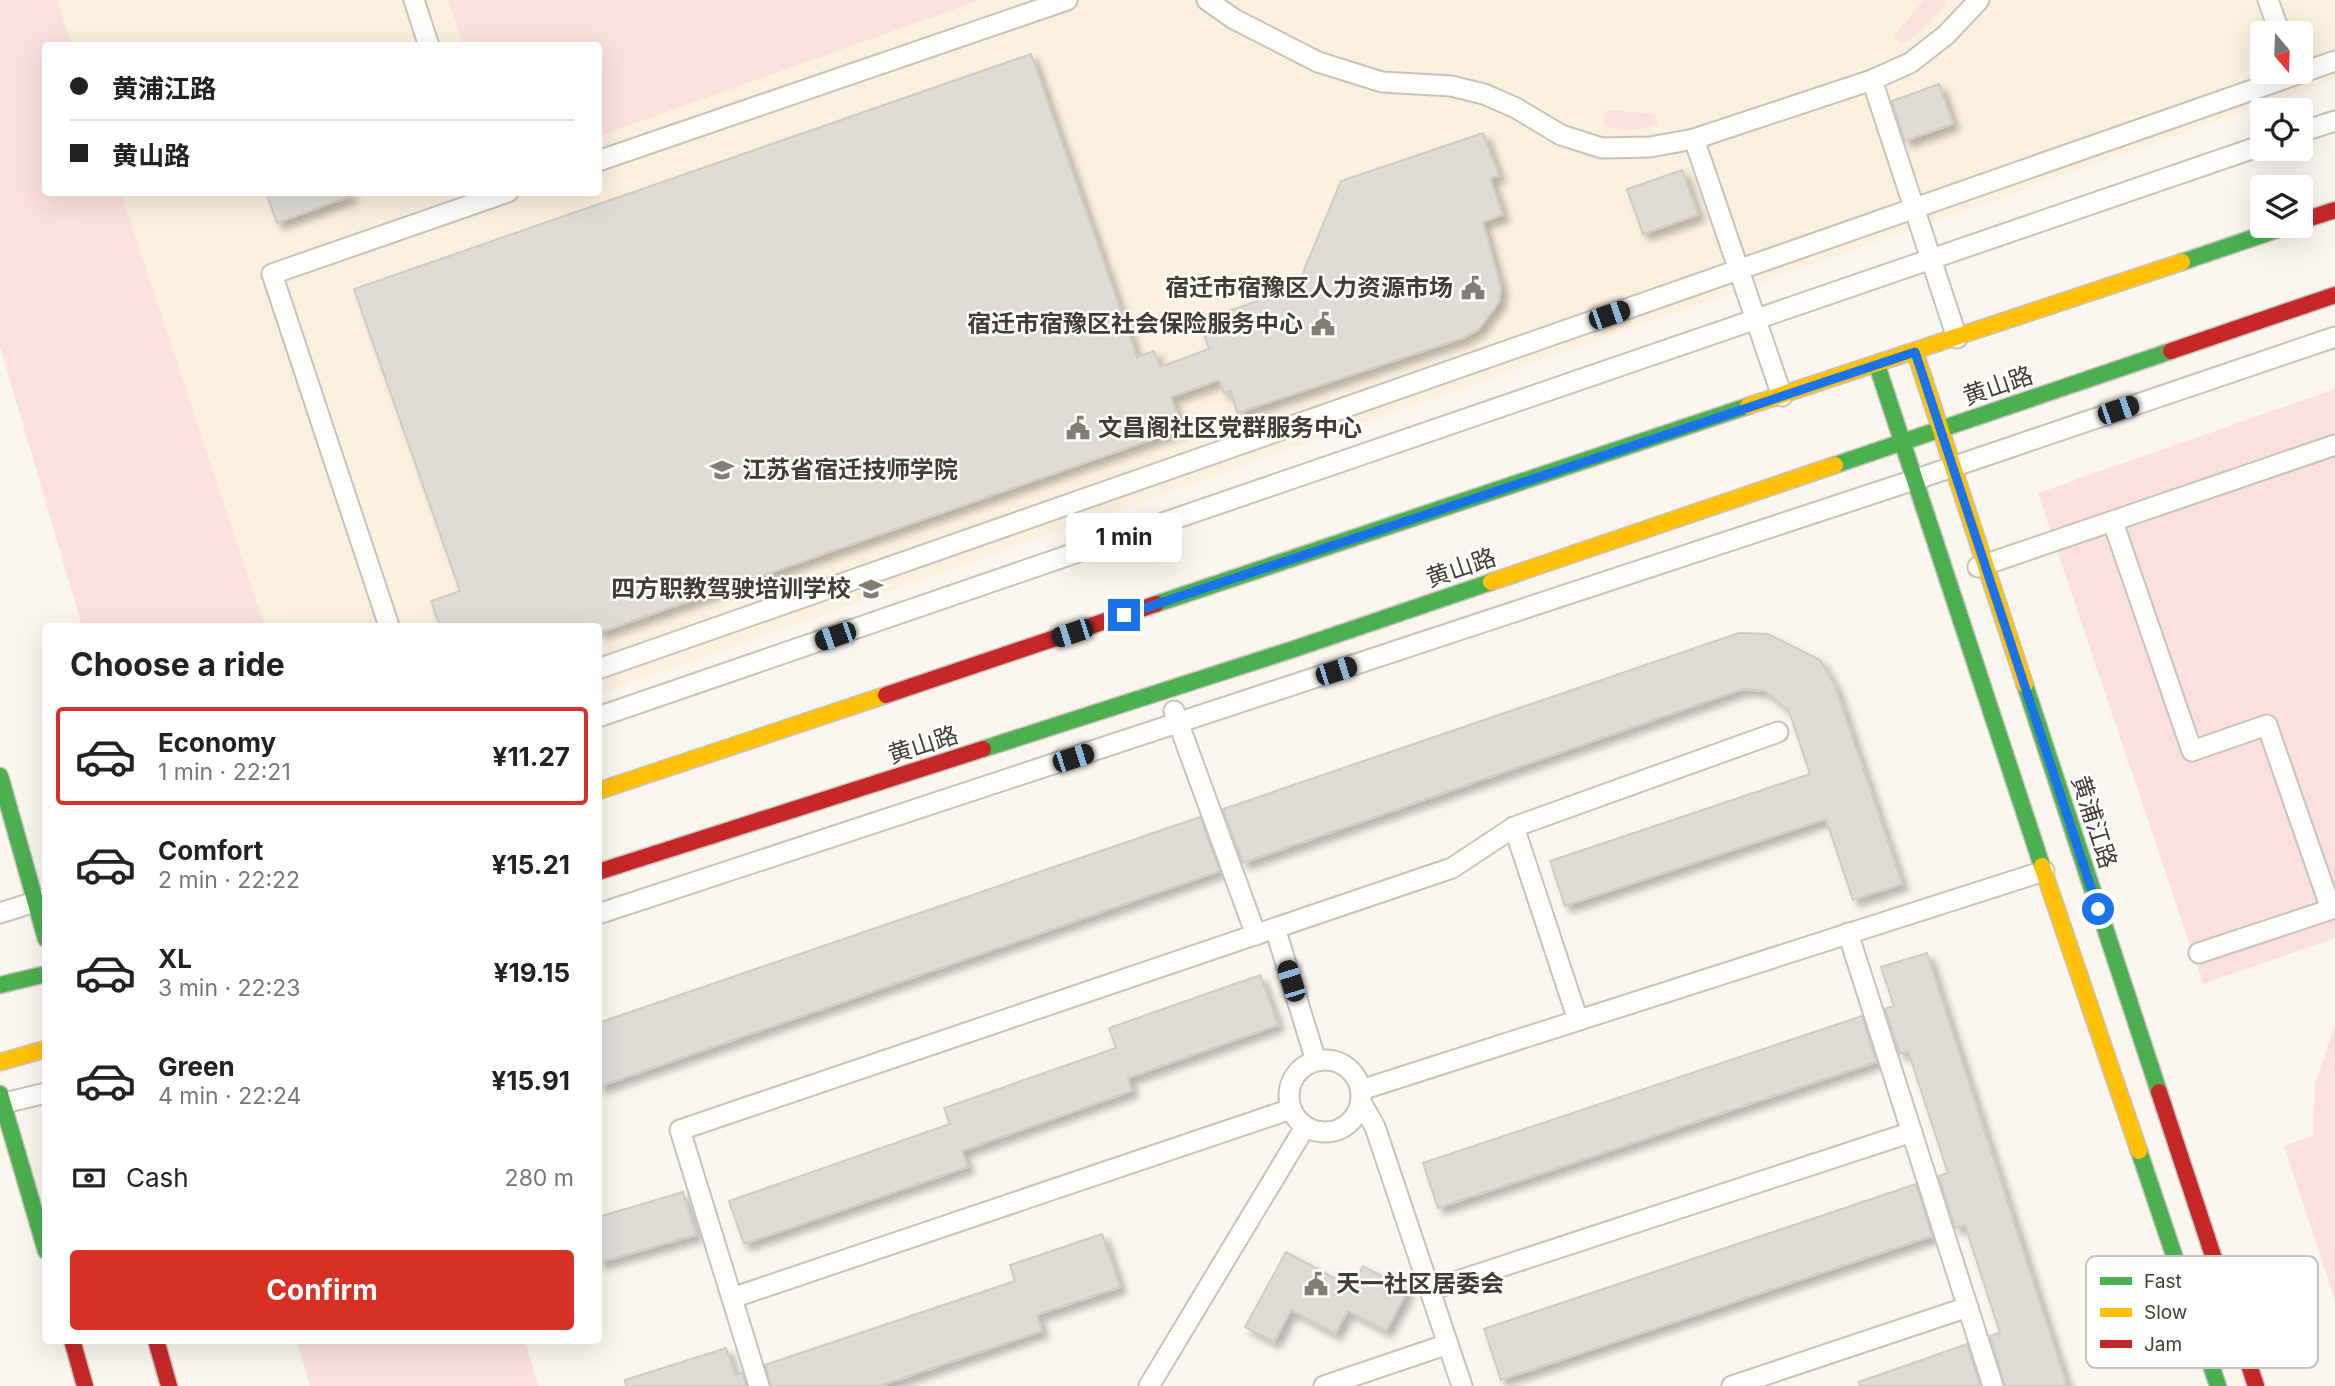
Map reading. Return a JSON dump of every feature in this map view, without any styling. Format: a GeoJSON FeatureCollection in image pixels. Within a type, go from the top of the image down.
{"type":"FeatureCollection","features":[{"type":"Feature","properties":{"kind":"main road"},"geometry":{"type":"LineString","coordinates":[[2313,217],[2335,210]]}},
{"type":"Feature","properties":{"kind":"main road"},"geometry":{"type":"LineString","coordinates":[[602,790],[2253,238]]}},
{"type":"Feature","properties":{"kind":"main road","name":"黄山路"},"geometry":{"type":"LineString","coordinates":[[602,871],[1167,690],[2335,295]]}},
{"type":"Feature","properties":{"kind":"main road","name":"黄浦江路"},"geometry":{"type":"LineString","coordinates":[[1915,352],[2213,1256]]}},
{"type":"Feature","properties":{"kind":"main road"},"geometry":{"type":"LineString","coordinates":[[1877,365],[2174,1256]]}},
{"type":"Feature","properties":{"kind":"main road"},"geometry":{"type":"LineString","coordinates":[[0,776],[40,901]]}},
{"type":"Feature","properties":{"kind":"main road"},"geometry":{"type":"LineString","coordinates":[[0,985],[42,975]]}},
{"type":"Feature","properties":{"kind":"main road"},"geometry":{"type":"LineString","coordinates":[[0,1062],[42,1050]]}},
{"type":"Feature","properties":{"kind":"main road"},"geometry":{"type":"LineString","coordinates":[[1,1101],[42,1238]]}},
{"type":"Feature","properties":{"kind":"main road"},"geometry":{"type":"LineString","coordinates":[[73,1344],[85,1386]]}},
{"type":"Feature","properties":{"kind":"main road"},"geometry":{"type":"LineString","coordinates":[[157,1344],[169,1386]]}},
{"type":"Feature","properties":{"kind":"main road"},"geometry":{"type":"LineString","coordinates":[[2212,1368],[2218,1386]]}},
{"type":"Feature","properties":{"kind":"main road","name":"黄浦江路"},"geometry":{"type":"LineString","coordinates":[[2250,1368],[2256,1386]]}},
{"type":"Feature","properties":{"kind":"lane"},"geometry":{"type":"LineString","coordinates":[[414,0],[428,42]]}},
{"type":"Feature","properties":{"kind":"lane"},"geometry":{"type":"LineString","coordinates":[[602,161],[1068,0]]}},
{"type":"Feature","properties":{"kind":"lane"},"geometry":{"type":"LineString","coordinates":[[1207,0],[1234,19],[1318,62],[1382,82],[1451,86],[1484,94],[1516,108],[1561,135],[1602,148],[1650,147],[1694,139],[1872,80],[1910,63],[1946,35],[1979,0]]}},
{"type":"Feature","properties":{"kind":"lane"},"geometry":{"type":"LineString","coordinates":[[2268,0],[2276,21]]}},
{"type":"Feature","properties":{"kind":"lane"},"geometry":{"type":"LineString","coordinates":[[2314,67],[2335,61]]}},
{"type":"Feature","properties":{"kind":"lane"},"geometry":{"type":"LineString","coordinates":[[1872,80],[1957,338]]}},
{"type":"Feature","properties":{"kind":"lane"},"geometry":{"type":"LineString","coordinates":[[602,668],[2263,84]]}},
{"type":"Feature","properties":{"kind":"lane"},"geometry":{"type":"LineString","coordinates":[[2313,128],[2335,121]]}},
{"type":"Feature","properties":{"kind":"lane"},"geometry":{"type":"LineString","coordinates":[[1694,139],[1782,396]]}},
{"type":"Feature","properties":{"kind":"lane"},"geometry":{"type":"LineString","coordinates":[[602,716],[2250,149]]}},
{"type":"Feature","properties":{"kind":"lane"},"geometry":{"type":"LineString","coordinates":[[388,623],[272,274],[480,197]]}},
{"type":"Feature","properties":{"kind":"lane"},"geometry":{"type":"LineString","coordinates":[[602,914],[1914,480],[2335,337]]}},
{"type":"Feature","properties":{"kind":"lane"},"geometry":{"type":"LineString","coordinates":[[1947,576],[2335,445]]}},
{"type":"Feature","properties":{"kind":"lane"},"geometry":{"type":"LineString","coordinates":[[2113,522],[2192,751],[2267,725],[2333,908],[2199,953]]}},
{"type":"Feature","properties":{"kind":"lane"},"geometry":{"type":"LineString","coordinates":[[1167,690],[1316,1061]]}},
{"type":"Feature","properties":{"kind":"lane"},"geometry":{"type":"LineString","coordinates":[[759,1386],[680,1130],[1452,868],[1514,827],[1778,732]]}},
{"type":"Feature","properties":{"kind":"lane"},"geometry":{"type":"LineString","coordinates":[[1514,827],[1578,1020]]}},
{"type":"Feature","properties":{"kind":"lane"},"geometry":{"type":"LineString","coordinates":[[1361,1096],[1578,1020],[2044,871]]}},
{"type":"Feature","properties":{"kind":"lane"},"geometry":{"type":"LineString","coordinates":[[0,913],[40,901]]}},
{"type":"Feature","properties":{"kind":"lane"},"geometry":{"type":"LineString","coordinates":[[1848,933],[1993,1386]]}},
{"type":"Feature","properties":{"kind":"lane"},"geometry":{"type":"LineString","coordinates":[[1361,1096],[1357,1114],[1340,1130],[1329,1133],[1306,1127],[1290,1109],[1288,1097],[1296,1074],[1316,1061],[1328,1060],[1350,1069],[1357,1079],[1462,1386]]}},
{"type":"Feature","properties":{"kind":"lane"},"geometry":{"type":"LineString","coordinates":[[1,1101],[42,1094]]}},
{"type":"Feature","properties":{"kind":"lane"},"geometry":{"type":"LineString","coordinates":[[732,1298],[1290,1109]]}},
{"type":"Feature","properties":{"kind":"lane"},"geometry":{"type":"LineString","coordinates":[[1149,1386],[1306,1127]]}},
{"type":"Feature","properties":{"kind":"lane"},"geometry":{"type":"LineString","coordinates":[[1430,1290],[1912,1132]]}},
{"type":"Feature","properties":{"kind":"lane"},"geometry":{"type":"LineString","coordinates":[[1732,1386],[1968,1307]]}},
{"type":"Feature","properties":{"kind":"lane"},"geometry":{"type":"LineString","coordinates":[[1324,1386],[1448,1344]]}},
{"type":"Feature","properties":{"kind":"shaded area"},"geometry":{"type":"Polygon","coordinates":[[[0,0],[57,0],[71,42],[42,42],[42,196],[122,196],[264,623],[81,623],[0,346],[0,0]]]}},
{"type":"Feature","properties":{"kind":"shaded area","name":"江苏省宿迁技师学院"},"geometry":{"type":"Polygon","coordinates":[[[57,0],[2335,0],[2335,79],[2281,98],[2250,98],[2250,109],[602,693],[602,623],[264,623],[122,196],[602,196],[602,42],[71,42],[57,0]]]}},
{"type":"Feature","properties":{"kind":"shaded area"},"geometry":{"type":"Polygon","coordinates":[[[448,0],[980,0],[602,135],[602,42],[462,42],[448,0]]]}},
{"type":"Feature","properties":{"kind":"shaded area"},"geometry":{"type":"Polygon","coordinates":[[[1924,0],[1945,0],[1945,6],[1913,38],[1900,43],[1894,36],[1924,0]]]}},
{"type":"Feature","properties":{"kind":"shaded area"},"geometry":{"type":"Polygon","coordinates":[[[1607,110],[1654,114],[1658,123],[1645,128],[1617,129],[1604,124],[1603,117],[1607,110]]]}},
{"type":"Feature","properties":{"kind":"shaded area"},"geometry":{"type":"Polygon","coordinates":[[[2335,389],[2335,938],[2203,984],[2038,493],[2335,389]]]}},
{"type":"Feature","properties":{"kind":"shaded area"},"geometry":{"type":"Polygon","coordinates":[[[2335,1025],[2335,1300],[2284,1146],[2313,1136],[2315,1083],[2335,1025]]]}},
{"type":"Feature","properties":{"kind":"shaded area"},"geometry":{"type":"Polygon","coordinates":[[[298,1344],[526,1344],[538,1386],[310,1386],[298,1344]]]}},
{"type":"Feature","properties":{"kind":"building"},"geometry":{"type":"Polygon","coordinates":[[[1031,54],[1137,357],[1154,351],[1160,367],[1209,349],[1200,321],[1297,287],[1341,181],[1483,133],[1499,176],[1490,178],[1503,215],[1483,222],[1501,288],[1499,302],[1478,330],[1463,338],[1237,413],[1231,391],[1224,393],[1219,380],[1171,397],[1182,429],[602,632],[602,623],[439,623],[431,601],[460,591],[354,289],[1031,54]]]}},
{"type":"Feature","properties":{"kind":"building"},"geometry":{"type":"Polygon","coordinates":[[[1939,84],[1953,124],[1905,141],[1892,101],[1939,84]]]}},
{"type":"Feature","properties":{"kind":"building"},"geometry":{"type":"Polygon","coordinates":[[[1682,170],[1698,215],[1643,234],[1627,189],[1682,170]]]}},
{"type":"Feature","properties":{"kind":"building"},"geometry":{"type":"Polygon","coordinates":[[[267,196],[351,196],[277,223],[267,196]]]}},
{"type":"Feature","properties":{"kind":"building"},"geometry":{"type":"Polygon","coordinates":[[[1739,633],[1768,634],[1820,660],[1835,686],[1902,884],[1853,900],[1826,819],[1565,906],[1550,861],[1810,774],[1789,711],[1765,691],[1743,689],[1243,863],[1223,809],[1739,633]]]}},
{"type":"Feature","properties":{"kind":"building"},"geometry":{"type":"Polygon","coordinates":[[[1200,817],[1220,871],[602,1086],[602,1022],[1200,817]]]}},
{"type":"Feature","properties":{"kind":"building"},"geometry":{"type":"Polygon","coordinates":[[[1927,953],[2067,1386],[2005,1386],[1990,1336],[2000,1333],[1965,1225],[1955,1228],[1939,1176],[1948,1173],[1908,1051],[1900,1054],[1885,1009],[1894,1006],[1881,967],[1927,953]]]}},
{"type":"Feature","properties":{"kind":"building"},"geometry":{"type":"Polygon","coordinates":[[[1260,975],[1278,1025],[1128,1078],[1132,1091],[962,1151],[968,1167],[744,1244],[729,1201],[950,1124],[944,1108],[1116,1048],[1109,1028],[1260,975]]]}},
{"type":"Feature","properties":{"kind":"building"},"geometry":{"type":"Polygon","coordinates":[[[1862,1016],[1876,1062],[1438,1208],[1423,1163],[1862,1016]]]}},
{"type":"Feature","properties":{"kind":"building"},"geometry":{"type":"Polygon","coordinates":[[[1916,1184],[1932,1236],[1501,1380],[1484,1329],[1916,1184]]]}},
{"type":"Feature","properties":{"kind":"building"},"geometry":{"type":"Polygon","coordinates":[[[683,1192],[696,1235],[602,1262],[602,1216],[683,1192]]]}},
{"type":"Feature","properties":{"kind":"building"},"geometry":{"type":"Polygon","coordinates":[[[1102,1234],[1120,1287],[1037,1315],[1042,1331],[880,1386],[771,1386],[765,1365],[1015,1281],[1010,1265],[1102,1234]]]}},
{"type":"Feature","properties":{"kind":"building"},"geometry":{"type":"Polygon","coordinates":[[[1286,1252],[1352,1288],[1363,1266],[1408,1290],[1386,1331],[1348,1311],[1335,1334],[1291,1310],[1274,1342],[1245,1327],[1286,1252]]]}},
{"type":"Feature","properties":{"kind":"building"},"geometry":{"type":"Polygon","coordinates":[[[1967,1344],[1980,1386],[1860,1386],[1859,1382],[1967,1344]]]}},
{"type":"Feature","properties":{"kind":"building"},"geometry":{"type":"Polygon","coordinates":[[[726,1348],[735,1375],[742,1373],[746,1386],[626,1386],[625,1380],[726,1348]]]}},
{"type":"Feature","properties":{"kind":"traffic: fast"},"geometry":{"type":"LineString","coordinates":[[2182,262],[2253,238]]}},
{"type":"Feature","properties":{"kind":"traffic: fast"},"geometry":{"type":"LineString","coordinates":[[1835,465],[2171,351]]}},
{"type":"Feature","properties":{"kind":"traffic: fast"},"geometry":{"type":"LineString","coordinates":[[1877,365],[2042,866]]}},
{"type":"Feature","properties":{"kind":"traffic: fast"},"geometry":{"type":"LineString","coordinates":[[1156,604],[1748,406]]}},
{"type":"Feature","properties":{"kind":"traffic: fast"},"geometry":{"type":"LineString","coordinates":[[983,749],[1294,649],[1491,582]]}},
{"type":"Feature","properties":{"kind":"traffic: fast"},"geometry":{"type":"LineString","coordinates":[[2025,685],[2159,1092]]}},
{"type":"Feature","properties":{"kind":"traffic: fast"},"geometry":{"type":"LineString","coordinates":[[0,776],[42,925]]}},
{"type":"Feature","properties":{"kind":"traffic: fast"},"geometry":{"type":"LineString","coordinates":[[0,985],[42,975]]}},
{"type":"Feature","properties":{"kind":"traffic: fast"},"geometry":{"type":"LineString","coordinates":[[0,1094],[42,1237]]}},
{"type":"Feature","properties":{"kind":"traffic: fast"},"geometry":{"type":"LineString","coordinates":[[2139,1151],[2174,1256]]}},
{"type":"Feature","properties":{"kind":"traffic: fast"},"geometry":{"type":"LineString","coordinates":[[2212,1368],[2218,1386]]}},
{"type":"Feature","properties":{"kind":"traffic: slow"},"geometry":{"type":"LineString","coordinates":[[1748,406],[2182,262]]}},
{"type":"Feature","properties":{"kind":"traffic: slow"},"geometry":{"type":"LineString","coordinates":[[1915,352],[2025,685]]}},
{"type":"Feature","properties":{"kind":"traffic: slow"},"geometry":{"type":"LineString","coordinates":[[1491,582],[1835,465]]}},
{"type":"Feature","properties":{"kind":"traffic: slow"},"geometry":{"type":"LineString","coordinates":[[602,790],[886,695]]}},
{"type":"Feature","properties":{"kind":"traffic: slow"},"geometry":{"type":"LineString","coordinates":[[2042,866],[2139,1151]]}},
{"type":"Feature","properties":{"kind":"traffic: slow"},"geometry":{"type":"LineString","coordinates":[[0,1062],[42,1050]]}},
{"type":"Feature","properties":{"kind":"traffic: jam"},"geometry":{"type":"LineString","coordinates":[[2313,217],[2335,210]]}},
{"type":"Feature","properties":{"kind":"traffic: jam"},"geometry":{"type":"LineString","coordinates":[[2171,351],[2335,295]]}},
{"type":"Feature","properties":{"kind":"traffic: jam"},"geometry":{"type":"LineString","coordinates":[[886,695],[1156,604]]}},
{"type":"Feature","properties":{"kind":"traffic: jam"},"geometry":{"type":"LineString","coordinates":[[602,871],[983,749]]}},
{"type":"Feature","properties":{"kind":"traffic: jam"},"geometry":{"type":"LineString","coordinates":[[2159,1092],[2213,1256]]}},
{"type":"Feature","properties":{"kind":"traffic: jam"},"geometry":{"type":"LineString","coordinates":[[73,1344],[85,1386]]}},
{"type":"Feature","properties":{"kind":"traffic: jam"},"geometry":{"type":"LineString","coordinates":[[157,1344],[169,1386]]}},
{"type":"Feature","properties":{"kind":"traffic: jam"},"geometry":{"type":"LineString","coordinates":[[2250,1368],[2256,1386]]}},
{"type":"Feature","properties":{"kind":"place","name":"宿迁市宿豫区人力资源市场"},"geometry":{"type":"Point","coordinates":[1473,288]}},
{"type":"Feature","properties":{"kind":"place","name":"宿迁市宿豫区社会保险服务中心"},"geometry":{"type":"Point","coordinates":[1323,324]}},
{"type":"Feature","properties":{"kind":"place","name":"文昌阁社区党群服务中心"},"geometry":{"type":"Point","coordinates":[1078,428]}},
{"type":"Feature","properties":{"kind":"place","name":"江苏省宿迁技师学院"},"geometry":{"type":"Point","coordinates":[722,470]}},
{"type":"Feature","properties":{"kind":"place","name":"四方职教驾驶培训学校"},"geometry":{"type":"Point","coordinates":[871,589]}},
{"type":"Feature","properties":{"kind":"place","name":"天一社区居委会"},"geometry":{"type":"Point","coordinates":[1316,1284]}},
{"type":"Feature","properties":{"kind":"route"},"geometry":{"type":"LineString","coordinates":[[1124,615],[1915,352],[2098,909]]}}]}
